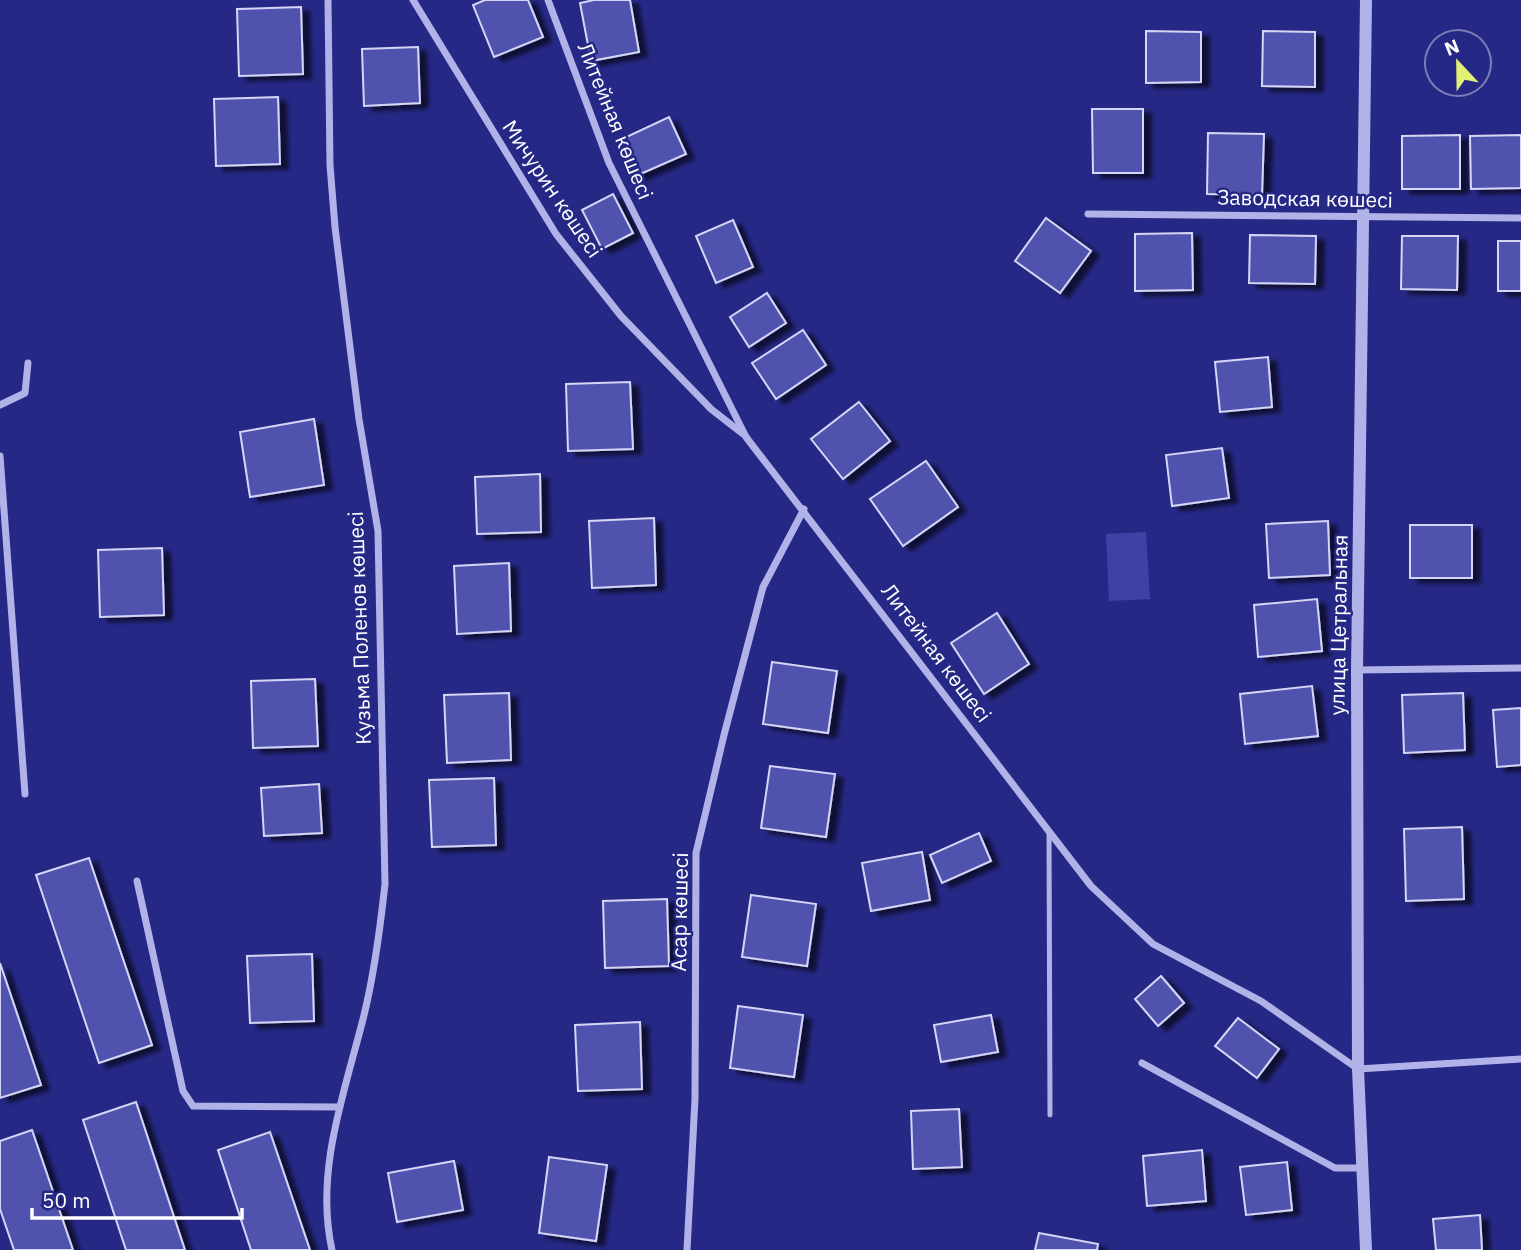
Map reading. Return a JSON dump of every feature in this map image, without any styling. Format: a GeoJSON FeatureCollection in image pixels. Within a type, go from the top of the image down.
{"type":"FeatureCollection","features":[{"type":"Feature","properties":{"kind":"street","name":"Мичурин көшесі"},"geometry":{"type":"LineString","coordinates":[[413,0],[556,234],[621,316],[711,409],[746,437]]}},
{"type":"Feature","properties":{"kind":"street","name":"Литейная көшесі"},"geometry":{"type":"LineString","coordinates":[[548,0],[609,163],[746,437],[804,509],[1091,886],[1153,944],[1261,1001],[1358,1069]]}},
{"type":"Feature","properties":{"kind":"street","name":"улица Цетральная"},"geometry":{"type":"LineString","coordinates":[[1366,0],[1357,670],[1358,1069],[1366,1250]]}},
{"type":"Feature","properties":{"kind":"street","name":"Кузьма Поленов көшесі"},"geometry":{"type":"LineString","coordinates":[[328,1],[330,165],[335,227],[359,419],[378,531],[385,884],[363,1020],[338,1107],[330,1158],[326,1222],[332,1250]]}},
{"type":"Feature","properties":{"kind":"street","name":"Заводская көшесі"},"geometry":{"type":"LineString","coordinates":[[1088,214],[1521,218]]}},
{"type":"Feature","properties":{"kind":"street"},"geometry":{"type":"LineString","coordinates":[[0,405],[25,393],[28,363]]}},
{"type":"Feature","properties":{"kind":"street"},"geometry":{"type":"LineString","coordinates":[[0,456],[25,794]]}},
{"type":"Feature","properties":{"kind":"street","name":"Асар көшесі"},"geometry":{"type":"LineString","coordinates":[[687,1250],[695,1099],[696,853],[763,587],[804,509]]}},
{"type":"Feature","properties":{"kind":"street"},"geometry":{"type":"LineString","coordinates":[[1357,670],[1521,668]]}},
{"type":"Feature","properties":{"kind":"street"},"geometry":{"type":"LineString","coordinates":[[137,881],[186,1099],[193,1106],[338,1107]]}},
{"type":"Feature","properties":{"kind":"street"},"geometry":{"type":"LineString","coordinates":[[1358,1069],[1521,1059]]}},
{"type":"Feature","properties":{"kind":"street"},"geometry":{"type":"LineString","coordinates":[[1142,1063],[1335,1168],[1362,1168]]}},
{"type":"Feature","properties":{"kind":"lane"},"geometry":{"type":"LineString","coordinates":[[1049,831],[1050,1115]]}},
{"type":"Feature","properties":{"kind":"shaded area"},"geometry":{"type":"Polygon","coordinates":[[[1146,532],[1150,599],[1109,601],[1106,534],[1146,532]]]}},
{"type":"Feature","properties":{"kind":"building"},"geometry":{"type":"Polygon","coordinates":[[[485,0],[528,0],[543,37],[494,57],[473,5],[485,0]]]}},
{"type":"Feature","properties":{"kind":"building"},"geometry":{"type":"Polygon","coordinates":[[[594,0],[630,0],[639,52],[591,61],[580,3],[594,0]]]}},
{"type":"Feature","properties":{"kind":"building"},"geometry":{"type":"Polygon","coordinates":[[[301,7],[303,74],[239,76],[237,9],[301,7]]]}},
{"type":"Feature","properties":{"kind":"building"},"geometry":{"type":"Polygon","coordinates":[[[1146,31],[1201,32],[1201,82],[1146,83],[1146,31]]]}},
{"type":"Feature","properties":{"kind":"building"},"geometry":{"type":"Polygon","coordinates":[[[1263,31],[1315,32],[1315,87],[1262,86],[1263,31]]]}},
{"type":"Feature","properties":{"kind":"building"},"geometry":{"type":"Polygon","coordinates":[[[418,47],[420,103],[364,106],[362,49],[418,47]]]}},
{"type":"Feature","properties":{"kind":"building"},"geometry":{"type":"Polygon","coordinates":[[[278,97],[280,164],[216,166],[214,99],[278,97]]]}},
{"type":"Feature","properties":{"kind":"building"},"geometry":{"type":"Polygon","coordinates":[[[1092,109],[1143,109],[1143,173],[1093,173],[1092,109]]]}},
{"type":"Feature","properties":{"kind":"building"},"geometry":{"type":"Polygon","coordinates":[[[669,117],[686,154],[636,176],[620,140],[669,117]]]}},
{"type":"Feature","properties":{"kind":"building"},"geometry":{"type":"Polygon","coordinates":[[[1208,133],[1264,134],[1262,195],[1207,194],[1208,133]]]}},
{"type":"Feature","properties":{"kind":"building"},"geometry":{"type":"Polygon","coordinates":[[[1460,135],[1460,189],[1402,189],[1402,136],[1460,135]]]}},
{"type":"Feature","properties":{"kind":"building"},"geometry":{"type":"Polygon","coordinates":[[[1521,135],[1521,188],[1471,189],[1470,136],[1521,135]]]}},
{"type":"Feature","properties":{"kind":"building"},"geometry":{"type":"Polygon","coordinates":[[[613,194],[633,233],[602,249],[582,210],[613,194]]]}},
{"type":"Feature","properties":{"kind":"building"},"geometry":{"type":"Polygon","coordinates":[[[1046,218],[1091,251],[1060,293],[1015,261],[1046,218]]]}},
{"type":"Feature","properties":{"kind":"building"},"geometry":{"type":"Polygon","coordinates":[[[733,220],[753,267],[716,283],[696,236],[733,220]]]}},
{"type":"Feature","properties":{"kind":"building"},"geometry":{"type":"Polygon","coordinates":[[[1192,233],[1193,290],[1135,291],[1135,234],[1192,233]]]}},
{"type":"Feature","properties":{"kind":"building"},"geometry":{"type":"Polygon","coordinates":[[[1250,235],[1316,236],[1315,284],[1249,283],[1250,235]]]}},
{"type":"Feature","properties":{"kind":"building"},"geometry":{"type":"Polygon","coordinates":[[[1402,236],[1458,236],[1457,290],[1401,289],[1402,236]]]}},
{"type":"Feature","properties":{"kind":"building"},"geometry":{"type":"Polygon","coordinates":[[[1498,241],[1521,241],[1521,291],[1498,291],[1498,241]]]}},
{"type":"Feature","properties":{"kind":"building"},"geometry":{"type":"Polygon","coordinates":[[[767,293],[786,323],[749,347],[730,317],[767,293]]]}},
{"type":"Feature","properties":{"kind":"building"},"geometry":{"type":"Polygon","coordinates":[[[803,330],[826,365],[776,399],[752,363],[803,330]]]}},
{"type":"Feature","properties":{"kind":"building"},"geometry":{"type":"Polygon","coordinates":[[[1268,357],[1272,407],[1220,412],[1215,362],[1268,357]]]}},
{"type":"Feature","properties":{"kind":"building"},"geometry":{"type":"Polygon","coordinates":[[[630,382],[633,449],[568,451],[566,384],[630,382]]]}},
{"type":"Feature","properties":{"kind":"building"},"geometry":{"type":"Polygon","coordinates":[[[859,402],[890,441],[843,479],[811,439],[859,402]]]}},
{"type":"Feature","properties":{"kind":"building"},"geometry":{"type":"Polygon","coordinates":[[[314,419],[324,485],[250,497],[240,432],[314,419]]]}},
{"type":"Feature","properties":{"kind":"building"},"geometry":{"type":"Polygon","coordinates":[[[1222,448],[1229,498],[1172,506],[1166,455],[1222,448]]]}},
{"type":"Feature","properties":{"kind":"building"},"geometry":{"type":"Polygon","coordinates":[[[926,461],[958,507],[903,546],[870,499],[926,461]]]}},
{"type":"Feature","properties":{"kind":"building"},"geometry":{"type":"Polygon","coordinates":[[[540,474],[541,532],[477,534],[475,477],[540,474]]]}},
{"type":"Feature","properties":{"kind":"building"},"geometry":{"type":"Polygon","coordinates":[[[654,518],[656,585],[592,588],[589,521],[654,518]]]}},
{"type":"Feature","properties":{"kind":"building"},"geometry":{"type":"Polygon","coordinates":[[[1328,521],[1330,575],[1269,578],[1266,524],[1328,521]]]}},
{"type":"Feature","properties":{"kind":"building"},"geometry":{"type":"Polygon","coordinates":[[[1410,525],[1472,525],[1472,578],[1410,578],[1410,525]]]}},
{"type":"Feature","properties":{"kind":"building"},"geometry":{"type":"Polygon","coordinates":[[[162,548],[164,615],[100,617],[98,550],[162,548]]]}},
{"type":"Feature","properties":{"kind":"building"},"geometry":{"type":"Polygon","coordinates":[[[509,563],[511,631],[457,634],[454,566],[509,563]]]}},
{"type":"Feature","properties":{"kind":"building"},"geometry":{"type":"Polygon","coordinates":[[[1317,599],[1322,651],[1258,657],[1254,605],[1317,599]]]}},
{"type":"Feature","properties":{"kind":"building"},"geometry":{"type":"Polygon","coordinates":[[[997,613],[1029,664],[984,694],[951,643],[997,613]]]}},
{"type":"Feature","properties":{"kind":"building"},"geometry":{"type":"Polygon","coordinates":[[[772,662],[837,671],[828,733],[763,724],[772,662]]]}},
{"type":"Feature","properties":{"kind":"building"},"geometry":{"type":"Polygon","coordinates":[[[315,679],[318,746],[253,748],[251,681],[315,679]]]}},
{"type":"Feature","properties":{"kind":"building"},"geometry":{"type":"Polygon","coordinates":[[[1312,686],[1318,736],[1245,744],[1240,694],[1312,686]]]}},
{"type":"Feature","properties":{"kind":"building"},"geometry":{"type":"Polygon","coordinates":[[[509,693],[511,760],[447,763],[444,695],[509,693]]]}},
{"type":"Feature","properties":{"kind":"building"},"geometry":{"type":"Polygon","coordinates":[[[1463,693],[1465,750],[1404,753],[1402,695],[1463,693]]]}},
{"type":"Feature","properties":{"kind":"building"},"geometry":{"type":"Polygon","coordinates":[[[1521,708],[1521,765],[1497,767],[1493,710],[1521,708]]]}},
{"type":"Feature","properties":{"kind":"building"},"geometry":{"type":"Polygon","coordinates":[[[770,766],[835,774],[826,837],[761,828],[770,766]]]}},
{"type":"Feature","properties":{"kind":"building"},"geometry":{"type":"Polygon","coordinates":[[[494,778],[496,845],[432,847],[429,780],[494,778]]]}},
{"type":"Feature","properties":{"kind":"building"},"geometry":{"type":"Polygon","coordinates":[[[319,784],[322,833],[264,836],[261,788],[319,784]]]}},
{"type":"Feature","properties":{"kind":"building"},"geometry":{"type":"Polygon","coordinates":[[[1462,827],[1464,899],[1406,901],[1404,829],[1462,827]]]}},
{"type":"Feature","properties":{"kind":"building"},"geometry":{"type":"Polygon","coordinates":[[[979,833],[991,861],[942,883],[930,855],[979,833]]]}},
{"type":"Feature","properties":{"kind":"building"},"geometry":{"type":"Polygon","coordinates":[[[922,852],[930,900],[871,911],[862,863],[922,852]]]}},
{"type":"Feature","properties":{"kind":"building"},"geometry":{"type":"Polygon","coordinates":[[[89,858],[152,1045],[99,1063],[36,875],[89,858]]]}},
{"type":"Feature","properties":{"kind":"building"},"geometry":{"type":"Polygon","coordinates":[[[751,895],[816,904],[807,966],[742,957],[751,895]]]}},
{"type":"Feature","properties":{"kind":"building"},"geometry":{"type":"Polygon","coordinates":[[[667,899],[669,966],[605,968],[603,901],[667,899]]]}},
{"type":"Feature","properties":{"kind":"building"},"geometry":{"type":"Polygon","coordinates":[[[312,954],[314,1021],[250,1023],[247,956],[312,954]]]}},
{"type":"Feature","properties":{"kind":"building"},"geometry":{"type":"Polygon","coordinates":[[[0,963],[41,1085],[0,1098],[0,963]]]}},
{"type":"Feature","properties":{"kind":"building"},"geometry":{"type":"Polygon","coordinates":[[[1161,976],[1184,1003],[1158,1026],[1135,999],[1161,976]]]}},
{"type":"Feature","properties":{"kind":"building"},"geometry":{"type":"Polygon","coordinates":[[[738,1006],[803,1015],[794,1077],[730,1068],[738,1006]]]}},
{"type":"Feature","properties":{"kind":"building"},"geometry":{"type":"Polygon","coordinates":[[[991,1015],[998,1052],[941,1062],[934,1025],[991,1015]]]}},
{"type":"Feature","properties":{"kind":"building"},"geometry":{"type":"Polygon","coordinates":[[[1238,1018],[1279,1049],[1257,1078],[1215,1046],[1238,1018]]]}},
{"type":"Feature","properties":{"kind":"building"},"geometry":{"type":"Polygon","coordinates":[[[640,1022],[642,1089],[578,1091],[575,1025],[640,1022]]]}},
{"type":"Feature","properties":{"kind":"building"},"geometry":{"type":"Polygon","coordinates":[[[136,1102],[185,1250],[126,1250],[83,1120],[136,1102]]]}},
{"type":"Feature","properties":{"kind":"building"},"geometry":{"type":"Polygon","coordinates":[[[959,1109],[962,1167],[913,1169],[911,1111],[959,1109]]]}},
{"type":"Feature","properties":{"kind":"building"},"geometry":{"type":"Polygon","coordinates":[[[32,1130],[73,1250],[14,1250],[0,1209],[0,1141],[32,1130]]]}},
{"type":"Feature","properties":{"kind":"building"},"geometry":{"type":"Polygon","coordinates":[[[270,1132],[310,1250],[251,1250],[218,1150],[270,1132]]]}},
{"type":"Feature","properties":{"kind":"building"},"geometry":{"type":"Polygon","coordinates":[[[1202,1150],[1206,1201],[1147,1206],[1143,1156],[1202,1150]]]}},
{"type":"Feature","properties":{"kind":"building"},"geometry":{"type":"Polygon","coordinates":[[[549,1157],[607,1165],[596,1241],[539,1233],[549,1157]]]}},
{"type":"Feature","properties":{"kind":"building"},"geometry":{"type":"Polygon","coordinates":[[[454,1161],[463,1210],[397,1222],[388,1173],[454,1161]]]}},
{"type":"Feature","properties":{"kind":"building"},"geometry":{"type":"Polygon","coordinates":[[[1287,1162],[1292,1210],[1246,1215],[1240,1167],[1287,1162]]]}},
{"type":"Feature","properties":{"kind":"building"},"geometry":{"type":"Polygon","coordinates":[[[1480,1215],[1482,1250],[1436,1250],[1433,1219],[1480,1215]]]}},
{"type":"Feature","properties":{"kind":"building"},"geometry":{"type":"Polygon","coordinates":[[[1039,1233],[1098,1244],[1097,1250],[1035,1250],[1039,1233]]]}}]}
